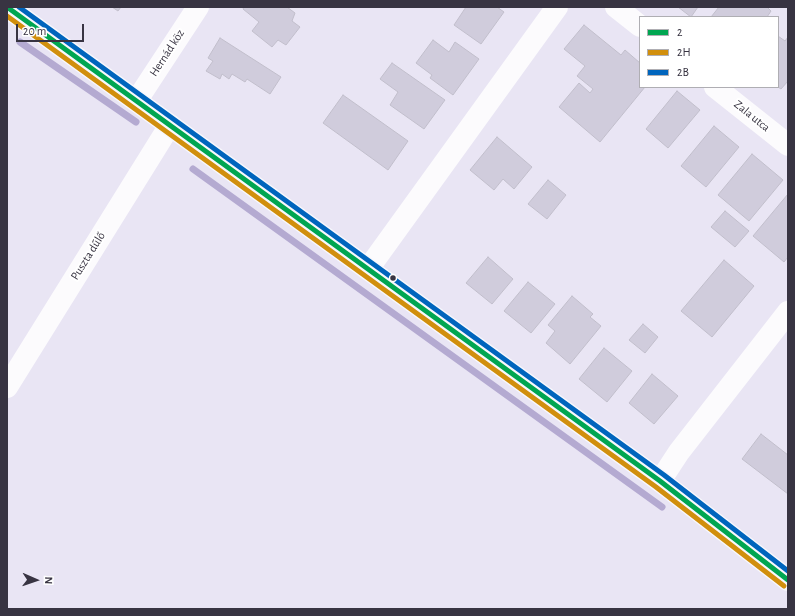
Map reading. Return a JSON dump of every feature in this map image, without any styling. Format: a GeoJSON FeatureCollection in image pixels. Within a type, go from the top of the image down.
{"type":"FeatureCollection","features":[{"type":"Feature","properties":{"kind":"street"},"geometry":{"type":"LineString","coordinates":[[7,7],[660,481],[788,580]]}},
{"type":"Feature","properties":{"kind":"street","name":"Hernád köz"},"geometry":{"type":"LineString","coordinates":[[137,100],[198,7]]}},
{"type":"Feature","properties":{"kind":"street"},"geometry":{"type":"LineString","coordinates":[[368,269],[557,7]]}},
{"type":"Feature","properties":{"kind":"street"},"geometry":{"type":"LineString","coordinates":[[616,7],[639,25]]}},
{"type":"Feature","properties":{"kind":"street","name":"Zala utca"},"geometry":{"type":"LineString","coordinates":[[716,88],[788,146]]}},
{"type":"Feature","properties":{"kind":"street","name":"Puszta dűlő"},"geometry":{"type":"LineString","coordinates":[[7,387],[170,125]]}},
{"type":"Feature","properties":{"kind":"street"},"geometry":{"type":"LineString","coordinates":[[660,481],[679,452],[788,312]]}},
{"type":"Feature","properties":{"kind":"building"},"geometry":{"type":"Polygon","coordinates":[[[112,7],[121,7],[118,11],[112,7]]]}},
{"type":"Feature","properties":{"kind":"building"},"geometry":{"type":"Polygon","coordinates":[[[244,7],[287,7],[295,13],[292,21],[300,27],[286,45],[278,40],[272,47],[252,31],[259,22],[243,9],[244,7]]]}},
{"type":"Feature","properties":{"kind":"building"},"geometry":{"type":"Polygon","coordinates":[[[466,7],[497,7],[504,12],[481,44],[454,25],[466,7]]]}},
{"type":"Feature","properties":{"kind":"building"},"geometry":{"type":"Polygon","coordinates":[[[678,7],[698,7],[692,16],[678,7]]]}},
{"type":"Feature","properties":{"kind":"building"},"geometry":{"type":"Polygon","coordinates":[[[719,7],[767,7],[771,11],[768,16],[712,16],[719,7]]]}},
{"type":"Feature","properties":{"kind":"building"},"geometry":{"type":"Polygon","coordinates":[[[584,25],[621,55],[625,50],[639,62],[639,88],[644,88],[600,142],[559,107],[579,83],[590,93],[593,89],[577,76],[585,66],[564,49],[584,25]]]}},
{"type":"Feature","properties":{"kind":"building"},"geometry":{"type":"Polygon","coordinates":[[[779,37],[785,41],[788,37],[788,81],[781,89],[779,88],[779,37]]]}},
{"type":"Feature","properties":{"kind":"building"},"geometry":{"type":"Polygon","coordinates":[[[220,38],[281,77],[270,94],[247,79],[245,82],[232,74],[229,79],[222,74],[220,79],[206,71],[213,61],[208,58],[220,38]]]}},
{"type":"Feature","properties":{"kind":"building"},"geometry":{"type":"Polygon","coordinates":[[[433,40],[449,52],[455,42],[479,59],[453,95],[430,78],[432,75],[416,63],[433,40]]]}},
{"type":"Feature","properties":{"kind":"building"},"geometry":{"type":"Polygon","coordinates":[[[392,63],[445,100],[424,129],[390,105],[398,92],[380,79],[392,63]]]}},
{"type":"Feature","properties":{"kind":"building"},"geometry":{"type":"Polygon","coordinates":[[[677,91],[700,110],[668,148],[646,129],[677,91]]]}},
{"type":"Feature","properties":{"kind":"building"},"geometry":{"type":"Polygon","coordinates":[[[343,95],[408,141],[388,170],[323,123],[343,95]]]}},
{"type":"Feature","properties":{"kind":"building"},"geometry":{"type":"Polygon","coordinates":[[[714,126],[739,147],[706,187],[681,166],[714,126]]]}},
{"type":"Feature","properties":{"kind":"building"},"geometry":{"type":"Polygon","coordinates":[[[497,137],[532,167],[514,189],[503,179],[494,190],[470,170],[497,137]]]}},
{"type":"Feature","properties":{"kind":"building"},"geometry":{"type":"Polygon","coordinates":[[[752,154],[783,180],[749,221],[718,195],[752,154]]]}},
{"type":"Feature","properties":{"kind":"building"},"geometry":{"type":"Polygon","coordinates":[[[548,180],[566,195],[547,219],[528,204],[548,180]]]}},
{"type":"Feature","properties":{"kind":"building"},"geometry":{"type":"Polygon","coordinates":[[[788,194],[788,257],[784,262],[753,236],[788,194]]]}},
{"type":"Feature","properties":{"kind":"building"},"geometry":{"type":"Polygon","coordinates":[[[725,211],[749,231],[735,247],[711,227],[725,211]]]}},
{"type":"Feature","properties":{"kind":"building"},"geometry":{"type":"Polygon","coordinates":[[[488,257],[513,279],[492,304],[466,283],[488,257]]]}},
{"type":"Feature","properties":{"kind":"building"},"geometry":{"type":"Polygon","coordinates":[[[724,260],[754,286],[712,337],[681,311],[724,260]]]}},
{"type":"Feature","properties":{"kind":"building"},"geometry":{"type":"Polygon","coordinates":[[[528,282],[555,304],[531,333],[504,311],[528,282]]]}},
{"type":"Feature","properties":{"kind":"building"},"geometry":{"type":"Polygon","coordinates":[[[572,296],[593,314],[590,317],[601,326],[570,364],[546,343],[555,331],[548,325],[572,296]]]}},
{"type":"Feature","properties":{"kind":"building"},"geometry":{"type":"Polygon","coordinates":[[[643,324],[658,337],[645,353],[629,340],[643,324]]]}},
{"type":"Feature","properties":{"kind":"building"},"geometry":{"type":"Polygon","coordinates":[[[604,348],[632,371],[607,402],[579,379],[604,348]]]}},
{"type":"Feature","properties":{"kind":"building"},"geometry":{"type":"Polygon","coordinates":[[[652,374],[678,396],[654,424],[629,403],[652,374]]]}},
{"type":"Feature","properties":{"kind":"building"},"geometry":{"type":"Polygon","coordinates":[[[761,434],[788,455],[788,494],[742,459],[761,434]]]}},
{"type":"Feature","properties":{"kind":"waterway"},"geometry":{"type":"LineString","coordinates":[[20,42],[136,122]]}},
{"type":"Feature","properties":{"kind":"waterway"},"geometry":{"type":"LineString","coordinates":[[193,169],[662,507]]}},
{"type":"Feature","properties":{"kind":"transit line","name":"2"},"geometry":{"type":"LineString","coordinates":[[7,7],[660,481],[788,580]]}},
{"type":"Feature","properties":{"kind":"transit line","name":"2B"},"geometry":{"type":"LineString","coordinates":[[19,7],[664,475],[788,571]]}},
{"type":"Feature","properties":{"kind":"transit line","name":"2H"},"geometry":{"type":"LineString","coordinates":[[7,16],[656,487],[784,586]]}}]}
